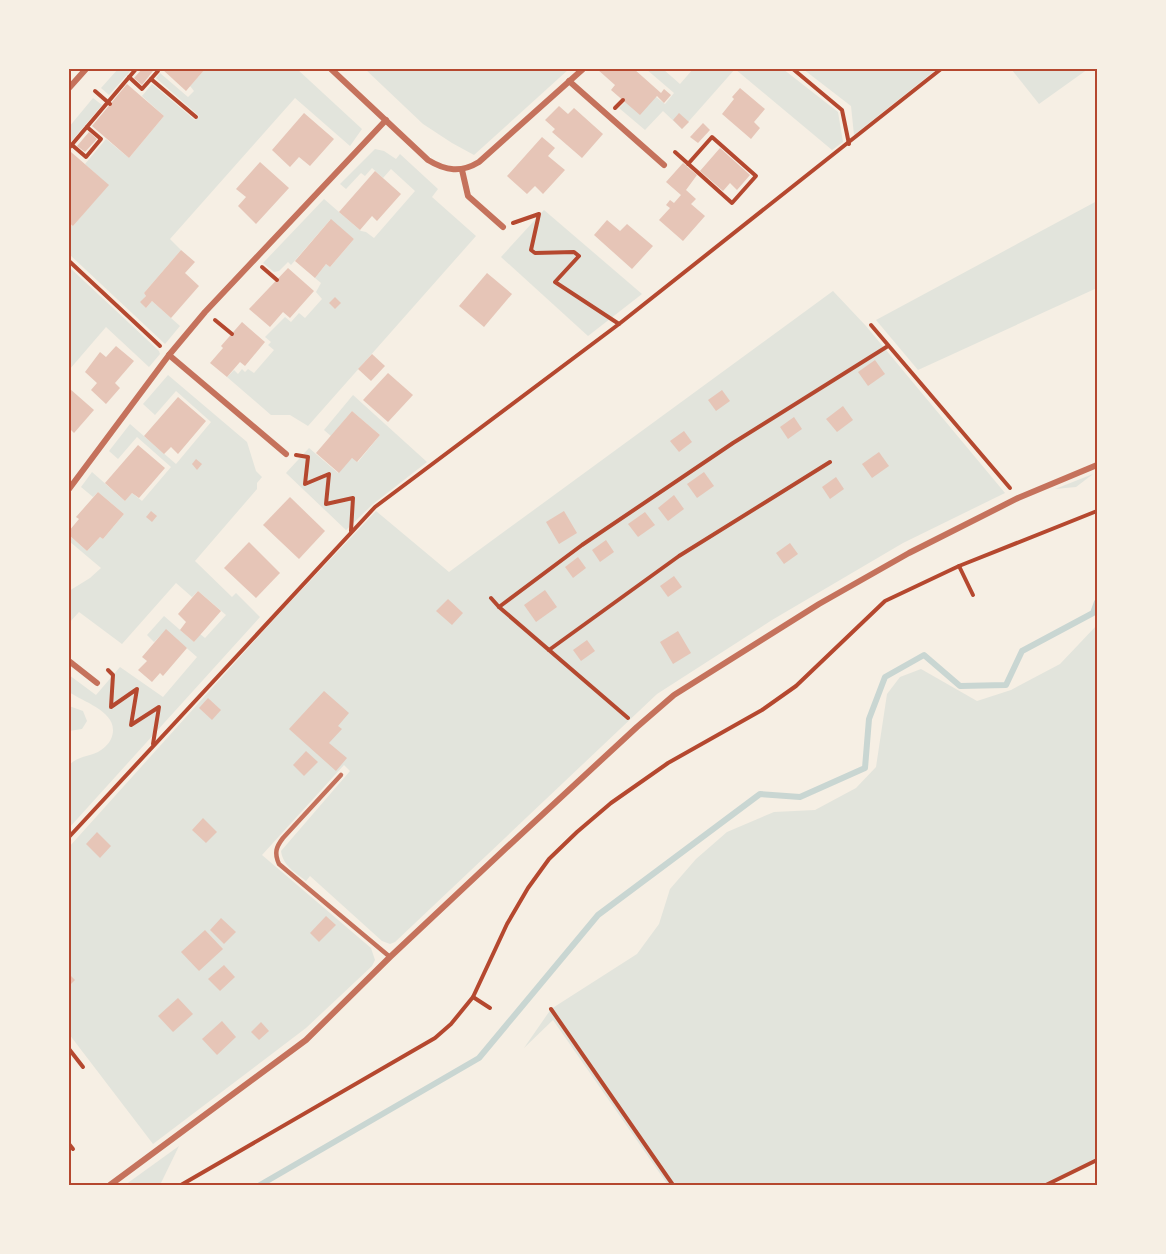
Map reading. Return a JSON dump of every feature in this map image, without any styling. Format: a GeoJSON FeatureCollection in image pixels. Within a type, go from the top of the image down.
{"type":"FeatureCollection","features":[{"type":"Feature","properties":{"kind":"street"},"geometry":{"type":"LineString","coordinates":[[69,88],[86,69]]}},
{"type":"Feature","properties":{"kind":"street"},"geometry":{"type":"LineString","coordinates":[[331,69],[428,160],[439,167],[451,170],[471,167],[487,156],[583,69]]}},
{"type":"Feature","properties":{"kind":"street"},"geometry":{"type":"LineString","coordinates":[[569,81],[664,165]]}},
{"type":"Feature","properties":{"kind":"street"},"geometry":{"type":"LineString","coordinates":[[69,489],[169,355],[205,312],[386,120]]}},
{"type":"Feature","properties":{"kind":"street"},"geometry":{"type":"LineString","coordinates":[[462,170],[468,196],[503,227]]}},
{"type":"Feature","properties":{"kind":"street"},"geometry":{"type":"LineString","coordinates":[[169,355],[286,454]]}},
{"type":"Feature","properties":{"kind":"street"},"geometry":{"type":"LineString","coordinates":[[110,1185],[306,1040],[390,957],[674,695],[819,604],[909,553],[1018,498],[1097,465]]}},
{"type":"Feature","properties":{"kind":"street"},"geometry":{"type":"LineString","coordinates":[[69,662],[97,683]]}},
{"type":"Feature","properties":{"kind":"lane"},"geometry":{"type":"LineString","coordinates":[[341,775],[283,838],[278,846],[276,858],[279,864],[390,957]]}},
{"type":"Feature","properties":{"kind":"path"},"geometry":{"type":"LineString","coordinates":[[87,127],[101,139],[86,157],[70,146],[136,69]]}},
{"type":"Feature","properties":{"kind":"path"},"geometry":{"type":"LineString","coordinates":[[129,77],[142,89],[158,70],[156,69]]}},
{"type":"Feature","properties":{"kind":"path"},"geometry":{"type":"LineString","coordinates":[[793,69],[842,110],[849,144]]}},
{"type":"Feature","properties":{"kind":"path"},"geometry":{"type":"LineString","coordinates":[[69,837],[375,507],[619,324],[941,69]]}},
{"type":"Feature","properties":{"kind":"path"},"geometry":{"type":"LineString","coordinates":[[151,79],[196,117]]}},
{"type":"Feature","properties":{"kind":"path"},"geometry":{"type":"LineString","coordinates":[[95,91],[109,103]]}},
{"type":"Feature","properties":{"kind":"path"},"geometry":{"type":"LineString","coordinates":[[615,108],[623,100]]}},
{"type":"Feature","properties":{"kind":"path"},"geometry":{"type":"LineString","coordinates":[[675,152],[688,164],[732,203],[756,176],[712,137],[688,164]]}},
{"type":"Feature","properties":{"kind":"path"},"geometry":{"type":"LineString","coordinates":[[503,227],[539,214],[531,250],[535,253],[574,252],[579,256],[555,282],[619,324]]}},
{"type":"Feature","properties":{"kind":"path"},"geometry":{"type":"LineString","coordinates":[[69,261],[169,355]]}},
{"type":"Feature","properties":{"kind":"path"},"geometry":{"type":"LineString","coordinates":[[205,312],[232,334]]}},
{"type":"Feature","properties":{"kind":"path"},"geometry":{"type":"LineString","coordinates":[[871,325],[1018,498]]}},
{"type":"Feature","properties":{"kind":"path"},"geometry":{"type":"LineString","coordinates":[[499,608],[582,545],[733,443],[888,346]]}},
{"type":"Feature","properties":{"kind":"path"},"geometry":{"type":"LineString","coordinates":[[286,454],[308,457],[305,484],[329,474],[326,504],[353,498],[351,531]]}},
{"type":"Feature","properties":{"kind":"path"},"geometry":{"type":"LineString","coordinates":[[549,650],[679,556],[830,462]]}},
{"type":"Feature","properties":{"kind":"path"},"geometry":{"type":"LineString","coordinates":[[181,1185],[435,1038],[451,1024],[473,997],[507,924],[528,888],[549,859],[611,803],[668,763],[762,710],[796,686],[885,601],[959,566],[1097,511]]}},
{"type":"Feature","properties":{"kind":"path"},"geometry":{"type":"LineString","coordinates":[[959,566],[973,595]]}},
{"type":"Feature","properties":{"kind":"path"},"geometry":{"type":"LineString","coordinates":[[491,598],[499,608],[638,726]]}},
{"type":"Feature","properties":{"kind":"path"},"geometry":{"type":"LineString","coordinates":[[108,670],[113,675],[111,707],[137,689],[131,725],[159,706],[153,746]]}},
{"type":"Feature","properties":{"kind":"path"},"geometry":{"type":"LineString","coordinates":[[473,997],[490,1008]]}},
{"type":"Feature","properties":{"kind":"path"},"geometry":{"type":"LineString","coordinates":[[551,1009],[673,1185]]}},
{"type":"Feature","properties":{"kind":"path"},"geometry":{"type":"LineString","coordinates":[[69,1049],[83,1067]]}},
{"type":"Feature","properties":{"kind":"path"},"geometry":{"type":"LineString","coordinates":[[69,1144],[73,1149]]}},
{"type":"Feature","properties":{"kind":"path"},"geometry":{"type":"LineString","coordinates":[[1046,1185],[1097,1160]]}},
{"type":"Feature","properties":{"kind":"shaded area"},"geometry":{"type":"Polygon","coordinates":[[[118,69],[132,69],[109,95],[101,88],[118,69]]]}},
{"type":"Feature","properties":{"kind":"shaded area"},"geometry":{"type":"Polygon","coordinates":[[[205,69],[297,69],[362,129],[350,146],[295,98],[170,239],[181,250],[144,293],[146,296],[141,302],[146,308],[152,301],[180,326],[165,344],[69,254],[69,223],[73,226],[108,185],[85,164],[106,139],[129,158],[164,116],[142,96],[152,84],[195,120],[199,116],[156,78],[160,73],[188,97],[194,91],[190,86],[205,69]]]}},
{"type":"Feature","properties":{"kind":"shaded area"},"geometry":{"type":"Polygon","coordinates":[[[365,69],[569,69],[474,155],[423,124],[365,69]]]}},
{"type":"Feature","properties":{"kind":"shaded area"},"geometry":{"type":"Polygon","coordinates":[[[646,69],[663,69],[680,84],[693,69],[735,69],[682,129],[663,111],[645,130],[619,108],[625,102],[656,97],[665,104],[674,93],[646,69]]]}},
{"type":"Feature","properties":{"kind":"shaded area"},"geometry":{"type":"Polygon","coordinates":[[[735,69],[783,69],[838,112],[843,142],[832,150],[735,69]]]}},
{"type":"Feature","properties":{"kind":"shaded area"},"geometry":{"type":"Polygon","coordinates":[[[803,69],[937,69],[854,135],[851,106],[803,69]]]}},
{"type":"Feature","properties":{"kind":"shaded area"},"geometry":{"type":"Polygon","coordinates":[[[1088,69],[1039,104],[1012,70],[1088,69]]]}},
{"type":"Feature","properties":{"kind":"shaded area"},"geometry":{"type":"Polygon","coordinates":[[[93,98],[102,105],[69,144],[69,127],[93,98]]]}},
{"type":"Feature","properties":{"kind":"shaded area"},"geometry":{"type":"Polygon","coordinates":[[[375,149],[384,151],[396,159],[400,154],[438,189],[432,197],[476,236],[308,426],[290,415],[271,415],[227,377],[234,370],[238,374],[242,369],[245,372],[248,369],[254,373],[274,350],[268,345],[271,342],[265,337],[285,317],[291,322],[299,313],[305,318],[322,299],[316,292],[321,283],[315,278],[326,264],[330,267],[354,239],[330,220],[291,265],[288,262],[279,271],[274,272],[263,263],[324,199],[361,231],[374,238],[415,191],[391,169],[383,178],[372,168],[365,176],[361,173],[346,189],[340,184],[375,149]]]}},
{"type":"Feature","properties":{"kind":"shaded area"},"geometry":{"type":"Polygon","coordinates":[[[1097,201],[1097,288],[918,370],[876,320],[1097,201]]]}},
{"type":"Feature","properties":{"kind":"shaded area"},"geometry":{"type":"Polygon","coordinates":[[[544,210],[642,294],[588,336],[501,257],[544,210]]]}},
{"type":"Feature","properties":{"kind":"shaded area"},"geometry":{"type":"Polygon","coordinates":[[[69,267],[159,351],[160,354],[149,367],[106,327],[69,370],[69,267]]]}},
{"type":"Feature","properties":{"kind":"shaded area"},"geometry":{"type":"Polygon","coordinates":[[[833,291],[866,326],[1005,493],[903,543],[772,620],[657,694],[395,942],[390,944],[382,941],[310,876],[306,881],[294,872],[282,856],[281,851],[350,771],[344,765],[262,855],[371,948],[375,960],[372,966],[306,1028],[153,1144],[69,1034],[69,847],[277,616],[376,511],[449,572],[833,291]]]}},
{"type":"Feature","properties":{"kind":"shaded area"},"geometry":{"type":"Polygon","coordinates":[[[168,375],[247,442],[256,471],[262,477],[257,483],[257,489],[195,561],[232,597],[236,593],[260,617],[69,828],[69,765],[104,748],[110,741],[113,730],[107,716],[69,692],[69,675],[96,695],[120,667],[163,697],[197,657],[166,630],[154,642],[147,635],[164,616],[194,642],[200,634],[205,638],[226,615],[198,591],[192,597],[176,583],[122,644],[79,612],[69,623],[69,591],[101,568],[69,541],[69,535],[87,551],[100,537],[103,539],[124,514],[98,492],[93,497],[81,487],[92,472],[125,501],[132,493],[142,501],[171,467],[137,437],[118,459],[109,451],[130,424],[176,464],[211,422],[176,391],[155,415],[143,404],[168,375]]]}},
{"type":"Feature","properties":{"kind":"shaded area"},"geometry":{"type":"Polygon","coordinates":[[[353,395],[427,462],[373,504],[346,530],[286,473],[309,448],[338,473],[352,458],[358,462],[380,435],[352,411],[331,436],[324,430],[353,395]]]}},
{"type":"Feature","properties":{"kind":"shaded area"},"geometry":{"type":"Polygon","coordinates":[[[1093,474],[1076,487],[1055,489],[1093,474]]]}},
{"type":"Feature","properties":{"kind":"shaded area"},"geometry":{"type":"Polygon","coordinates":[[[1097,625],[1097,1160],[1045,1185],[668,1185],[553,1020],[524,1048],[551,1009],[637,954],[659,924],[670,889],[696,859],[727,832],[774,812],[815,810],[856,788],[876,767],[887,694],[900,677],[921,669],[977,701],[1011,690],[1060,664],[1097,625]]]}},
{"type":"Feature","properties":{"kind":"shaded area"},"geometry":{"type":"Polygon","coordinates":[[[69,706],[83,711],[87,721],[82,729],[69,731],[69,706]]]}},
{"type":"Feature","properties":{"kind":"shaded area"},"geometry":{"type":"Polygon","coordinates":[[[179,1146],[160,1185],[125,1185],[179,1146]]]}},
{"type":"Feature","properties":{"kind":"building"},"geometry":{"type":"Polygon","coordinates":[[[142,69],[153,71],[142,85],[134,78],[142,69]]]}},
{"type":"Feature","properties":{"kind":"building"},"geometry":{"type":"Polygon","coordinates":[[[162,69],[205,69],[186,91],[162,69]]]}},
{"type":"Feature","properties":{"kind":"building"},"geometry":{"type":"Polygon","coordinates":[[[597,69],[634,69],[661,93],[664,89],[671,95],[664,103],[657,96],[640,115],[611,90],[615,85],[597,69]]]}},
{"type":"Feature","properties":{"kind":"building"},"geometry":{"type":"Polygon","coordinates":[[[127,84],[164,116],[129,158],[92,126],[127,84]]]}},
{"type":"Feature","properties":{"kind":"building"},"geometry":{"type":"Polygon","coordinates":[[[740,88],[765,109],[754,122],[760,128],[751,139],[722,114],[740,88]]]}},
{"type":"Feature","properties":{"kind":"building"},"geometry":{"type":"Polygon","coordinates":[[[559,106],[568,114],[574,108],[603,134],[582,158],[552,132],[555,129],[545,120],[559,106]]]}},
{"type":"Feature","properties":{"kind":"building"},"geometry":{"type":"Polygon","coordinates":[[[304,113],[334,139],[310,166],[299,157],[290,167],[272,150],[304,113]]]}},
{"type":"Feature","properties":{"kind":"building"},"geometry":{"type":"Polygon","coordinates":[[[679,113],[689,122],[682,129],[673,120],[679,113]]]}},
{"type":"Feature","properties":{"kind":"building"},"geometry":{"type":"Polygon","coordinates":[[[703,123],[710,130],[698,143],[690,137],[703,123]]]}},
{"type":"Feature","properties":{"kind":"building"},"geometry":{"type":"Polygon","coordinates":[[[89,132],[97,139],[85,152],[77,146],[89,132]]]}},
{"type":"Feature","properties":{"kind":"building"},"geometry":{"type":"Polygon","coordinates":[[[542,137],[555,148],[548,156],[565,170],[543,194],[535,186],[527,194],[507,176],[542,137]]]}},
{"type":"Feature","properties":{"kind":"building"},"geometry":{"type":"Polygon","coordinates":[[[720,148],[750,175],[737,190],[730,183],[723,191],[700,171],[720,148]]]}},
{"type":"Feature","properties":{"kind":"building"},"geometry":{"type":"Polygon","coordinates":[[[71,152],[109,185],[73,226],[69,223],[69,155],[71,152]]]}},
{"type":"Feature","properties":{"kind":"building"},"geometry":{"type":"Polygon","coordinates":[[[260,162],[289,188],[256,224],[238,206],[246,197],[236,189],[260,162]]]}},
{"type":"Feature","properties":{"kind":"building"},"geometry":{"type":"Polygon","coordinates":[[[683,163],[697,175],[686,190],[696,199],[691,204],[705,216],[683,241],[659,220],[670,208],[666,205],[670,200],[674,203],[681,195],[666,182],[683,163]]]}},
{"type":"Feature","properties":{"kind":"building"},"geometry":{"type":"Polygon","coordinates":[[[375,171],[401,194],[377,221],[372,216],[360,230],[339,212],[375,171]]]}},
{"type":"Feature","properties":{"kind":"building"},"geometry":{"type":"Polygon","coordinates":[[[331,219],[354,239],[330,267],[326,264],[315,278],[295,261],[331,219]]]}},
{"type":"Feature","properties":{"kind":"building"},"geometry":{"type":"Polygon","coordinates":[[[607,220],[620,231],[627,224],[653,246],[632,269],[594,235],[607,220]]]}},
{"type":"Feature","properties":{"kind":"building"},"geometry":{"type":"Polygon","coordinates":[[[181,250],[195,262],[185,273],[199,286],[171,318],[152,301],[146,308],[140,302],[146,296],[144,293],[181,250]]]}},
{"type":"Feature","properties":{"kind":"building"},"geometry":{"type":"Polygon","coordinates":[[[288,268],[314,291],[290,318],[283,312],[270,327],[249,309],[288,268]]]}},
{"type":"Feature","properties":{"kind":"building"},"geometry":{"type":"Polygon","coordinates":[[[487,273],[512,294],[484,327],[459,306],[487,273]]]}},
{"type":"Feature","properties":{"kind":"building"},"geometry":{"type":"Polygon","coordinates":[[[335,297],[341,303],[335,309],[329,303],[335,297]]]}},
{"type":"Feature","properties":{"kind":"building"},"geometry":{"type":"Polygon","coordinates":[[[242,322],[265,342],[245,366],[240,362],[227,377],[210,363],[242,322]]]}},
{"type":"Feature","properties":{"kind":"building"},"geometry":{"type":"Polygon","coordinates":[[[116,346],[134,361],[115,383],[120,388],[106,404],[91,390],[97,383],[85,372],[100,352],[106,357],[116,346]]]}},
{"type":"Feature","properties":{"kind":"building"},"geometry":{"type":"Polygon","coordinates":[[[372,354],[385,366],[371,381],[358,369],[372,354]]]}},
{"type":"Feature","properties":{"kind":"building"},"geometry":{"type":"Polygon","coordinates":[[[875,360],[885,374],[868,386],[858,372],[875,360]]]}},
{"type":"Feature","properties":{"kind":"building"},"geometry":{"type":"Polygon","coordinates":[[[388,373],[413,395],[388,422],[363,400],[388,373]]]}},
{"type":"Feature","properties":{"kind":"building"},"geometry":{"type":"Polygon","coordinates":[[[70,389],[94,410],[74,433],[69,428],[70,389]]]}},
{"type":"Feature","properties":{"kind":"building"},"geometry":{"type":"Polygon","coordinates":[[[722,390],[730,401],[716,411],[708,400],[722,390]]]}},
{"type":"Feature","properties":{"kind":"building"},"geometry":{"type":"Polygon","coordinates":[[[178,397],[206,421],[178,454],[171,447],[164,454],[144,436],[178,397]]]}},
{"type":"Feature","properties":{"kind":"building"},"geometry":{"type":"Polygon","coordinates":[[[843,406],[853,420],[837,432],[826,419],[843,406]]]}},
{"type":"Feature","properties":{"kind":"building"},"geometry":{"type":"Polygon","coordinates":[[[352,411],[380,435],[357,462],[352,458],[339,473],[316,453],[352,411]]]}},
{"type":"Feature","properties":{"kind":"building"},"geometry":{"type":"Polygon","coordinates":[[[794,417],[802,429],[788,439],[780,427],[794,417]]]}},
{"type":"Feature","properties":{"kind":"building"},"geometry":{"type":"Polygon","coordinates":[[[684,431],[692,442],[679,452],[670,441],[684,431]]]}},
{"type":"Feature","properties":{"kind":"building"},"geometry":{"type":"Polygon","coordinates":[[[138,445],[165,468],[139,498],[132,493],[125,501],[105,483],[138,445]]]}},
{"type":"Feature","properties":{"kind":"building"},"geometry":{"type":"Polygon","coordinates":[[[879,452],[889,466],[872,478],[862,464],[879,452]]]}},
{"type":"Feature","properties":{"kind":"building"},"geometry":{"type":"Polygon","coordinates":[[[196,459],[202,464],[197,470],[192,464],[196,459]]]}},
{"type":"Feature","properties":{"kind":"building"},"geometry":{"type":"Polygon","coordinates":[[[704,472],[714,486],[697,498],[687,484],[704,472]]]}},
{"type":"Feature","properties":{"kind":"building"},"geometry":{"type":"Polygon","coordinates":[[[836,477],[844,489],[830,499],[822,487],[836,477]]]}},
{"type":"Feature","properties":{"kind":"building"},"geometry":{"type":"Polygon","coordinates":[[[98,492],[124,514],[103,539],[100,537],[87,551],[69,535],[69,531],[79,519],[76,517],[98,492]]]}},
{"type":"Feature","properties":{"kind":"building"},"geometry":{"type":"Polygon","coordinates":[[[674,495],[684,509],[668,521],[658,508],[674,495]]]}},
{"type":"Feature","properties":{"kind":"building"},"geometry":{"type":"Polygon","coordinates":[[[290,497],[325,531],[299,559],[263,525],[290,497]]]}},
{"type":"Feature","properties":{"kind":"building"},"geometry":{"type":"Polygon","coordinates":[[[151,511],[157,516],[152,522],[146,517],[151,511]]]}},
{"type":"Feature","properties":{"kind":"building"},"geometry":{"type":"Polygon","coordinates":[[[564,511],[577,533],[559,544],[546,522],[564,511]]]}},
{"type":"Feature","properties":{"kind":"building"},"geometry":{"type":"Polygon","coordinates":[[[645,512],[655,525],[638,537],[628,524],[645,512]]]}},
{"type":"Feature","properties":{"kind":"building"},"geometry":{"type":"Polygon","coordinates":[[[606,540],[614,552],[600,562],[592,550],[606,540]]]}},
{"type":"Feature","properties":{"kind":"building"},"geometry":{"type":"Polygon","coordinates":[[[249,542],[280,573],[256,598],[224,568],[249,542]]]}},
{"type":"Feature","properties":{"kind":"building"},"geometry":{"type":"Polygon","coordinates":[[[790,543],[798,554],[784,564],[776,553],[790,543]]]}},
{"type":"Feature","properties":{"kind":"building"},"geometry":{"type":"Polygon","coordinates":[[[578,557],[586,568],[573,578],[565,567],[578,557]]]}},
{"type":"Feature","properties":{"kind":"building"},"geometry":{"type":"Polygon","coordinates":[[[674,576],[682,587],[668,597],[660,586],[674,576]]]}},
{"type":"Feature","properties":{"kind":"building"},"geometry":{"type":"Polygon","coordinates":[[[545,590],[557,607],[536,622],[524,605],[545,590]]]}},
{"type":"Feature","properties":{"kind":"building"},"geometry":{"type":"Polygon","coordinates":[[[198,591],[221,611],[194,642],[180,630],[186,622],[178,614],[198,591]]]}},
{"type":"Feature","properties":{"kind":"building"},"geometry":{"type":"Polygon","coordinates":[[[448,599],[463,613],[452,625],[436,611],[448,599]]]}},
{"type":"Feature","properties":{"kind":"building"},"geometry":{"type":"Polygon","coordinates":[[[166,629],[187,648],[163,676],[160,673],[152,682],[138,670],[147,661],[142,657],[166,629]]]}},
{"type":"Feature","properties":{"kind":"building"},"geometry":{"type":"Polygon","coordinates":[[[678,631],[691,653],[673,664],[660,642],[678,631]]]}},
{"type":"Feature","properties":{"kind":"building"},"geometry":{"type":"Polygon","coordinates":[[[587,640],[595,651],[581,661],[573,650],[587,640]]]}},
{"type":"Feature","properties":{"kind":"building"},"geometry":{"type":"Polygon","coordinates":[[[324,691],[349,713],[338,726],[342,729],[329,743],[347,758],[336,771],[289,729],[324,691]]]}},
{"type":"Feature","properties":{"kind":"building"},"geometry":{"type":"Polygon","coordinates":[[[208,698],[221,710],[212,720],[199,708],[208,698]]]}},
{"type":"Feature","properties":{"kind":"building"},"geometry":{"type":"Polygon","coordinates":[[[306,751],[318,762],[304,776],[293,765],[306,751]]]}},
{"type":"Feature","properties":{"kind":"building"},"geometry":{"type":"Polygon","coordinates":[[[203,818],[217,832],[206,843],[192,830],[203,818]]]}},
{"type":"Feature","properties":{"kind":"building"},"geometry":{"type":"Polygon","coordinates":[[[97,832],[111,846],[100,858],[86,844],[97,832]]]}},
{"type":"Feature","properties":{"kind":"building"},"geometry":{"type":"Polygon","coordinates":[[[326,916],[336,925],[319,942],[310,933],[326,916]]]}},
{"type":"Feature","properties":{"kind":"building"},"geometry":{"type":"Polygon","coordinates":[[[221,918],[236,932],[224,944],[210,930],[221,918]]]}},
{"type":"Feature","properties":{"kind":"building"},"geometry":{"type":"Polygon","coordinates":[[[205,930],[223,949],[199,971],[181,952],[205,930]]]}},
{"type":"Feature","properties":{"kind":"building"},"geometry":{"type":"Polygon","coordinates":[[[224,965],[235,977],[220,991],[208,979],[224,965]]]}},
{"type":"Feature","properties":{"kind":"building"},"geometry":{"type":"Polygon","coordinates":[[[69,974],[75,980],[69,986],[69,974]]]}},
{"type":"Feature","properties":{"kind":"building"},"geometry":{"type":"Polygon","coordinates":[[[178,998],[193,1014],[173,1032],[158,1016],[178,998]]]}},
{"type":"Feature","properties":{"kind":"building"},"geometry":{"type":"Polygon","coordinates":[[[222,1021],[236,1037],[217,1055],[202,1039],[222,1021]]]}},
{"type":"Feature","properties":{"kind":"building"},"geometry":{"type":"Polygon","coordinates":[[[261,1022],[269,1031],[259,1040],[251,1032],[261,1022]]]}},
{"type":"Feature","properties":{"kind":"waterway"},"geometry":{"type":"LineString","coordinates":[[260,1185],[479,1058],[598,915],[760,794],[800,797],[865,768],[869,719],[885,677],[924,655],[960,686],[1006,685],[1022,651],[1093,613],[1097,602]]}}]}
